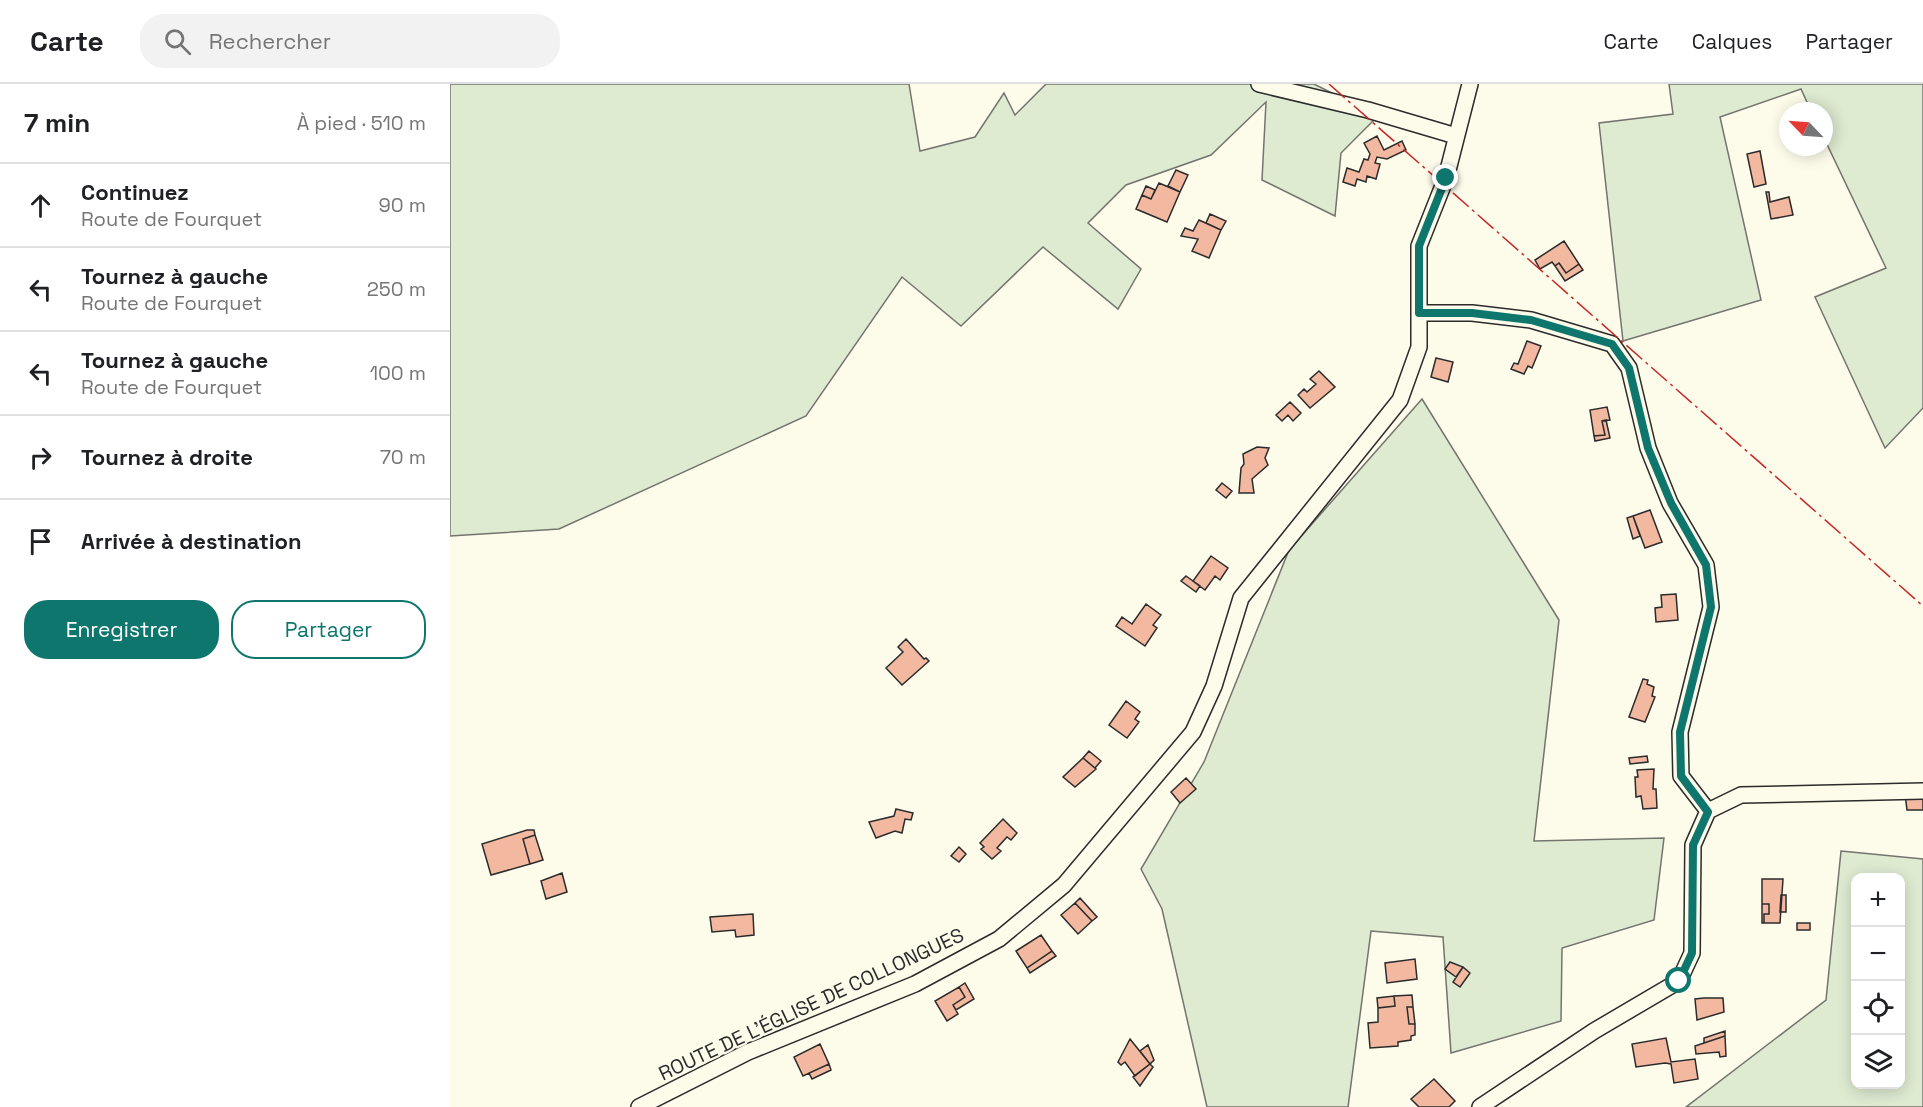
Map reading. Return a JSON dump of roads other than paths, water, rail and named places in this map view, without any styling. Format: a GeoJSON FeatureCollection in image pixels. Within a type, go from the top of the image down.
{"type":"FeatureCollection","features":[{"type":"Feature","properties":{"kind":"street"},"geometry":{"type":"LineString","coordinates":[[1258,84],[1368,110],[1456,136]]}},
{"type":"Feature","properties":{"kind":"street","name":"ROUTE DE L’ÉGLISE DE COLLONGUES"},"geometry":{"type":"LineString","coordinates":[[639,1107],[748,1052],[915,984],[999,939],[1064,885],[1193,732],[1214,686],[1241,598],[1400,399],[1419,347],[1419,246],[1446,178],[1470,84]]}},
{"type":"Feature","properties":{"kind":"street"},"geometry":{"type":"LineString","coordinates":[[1419,313],[1472,313],[1531,320],[1612,344],[1629,368],[1648,448],[1671,503],[1706,565],[1711,607],[1680,732],[1681,776],[1708,812]]}},
{"type":"Feature","properties":{"kind":"street"},"geometry":{"type":"LineString","coordinates":[[1480,1107],[1594,1031],[1679,981],[1692,953],[1693,845],[1708,812],[1742,795],[1923,791]]}}]}
